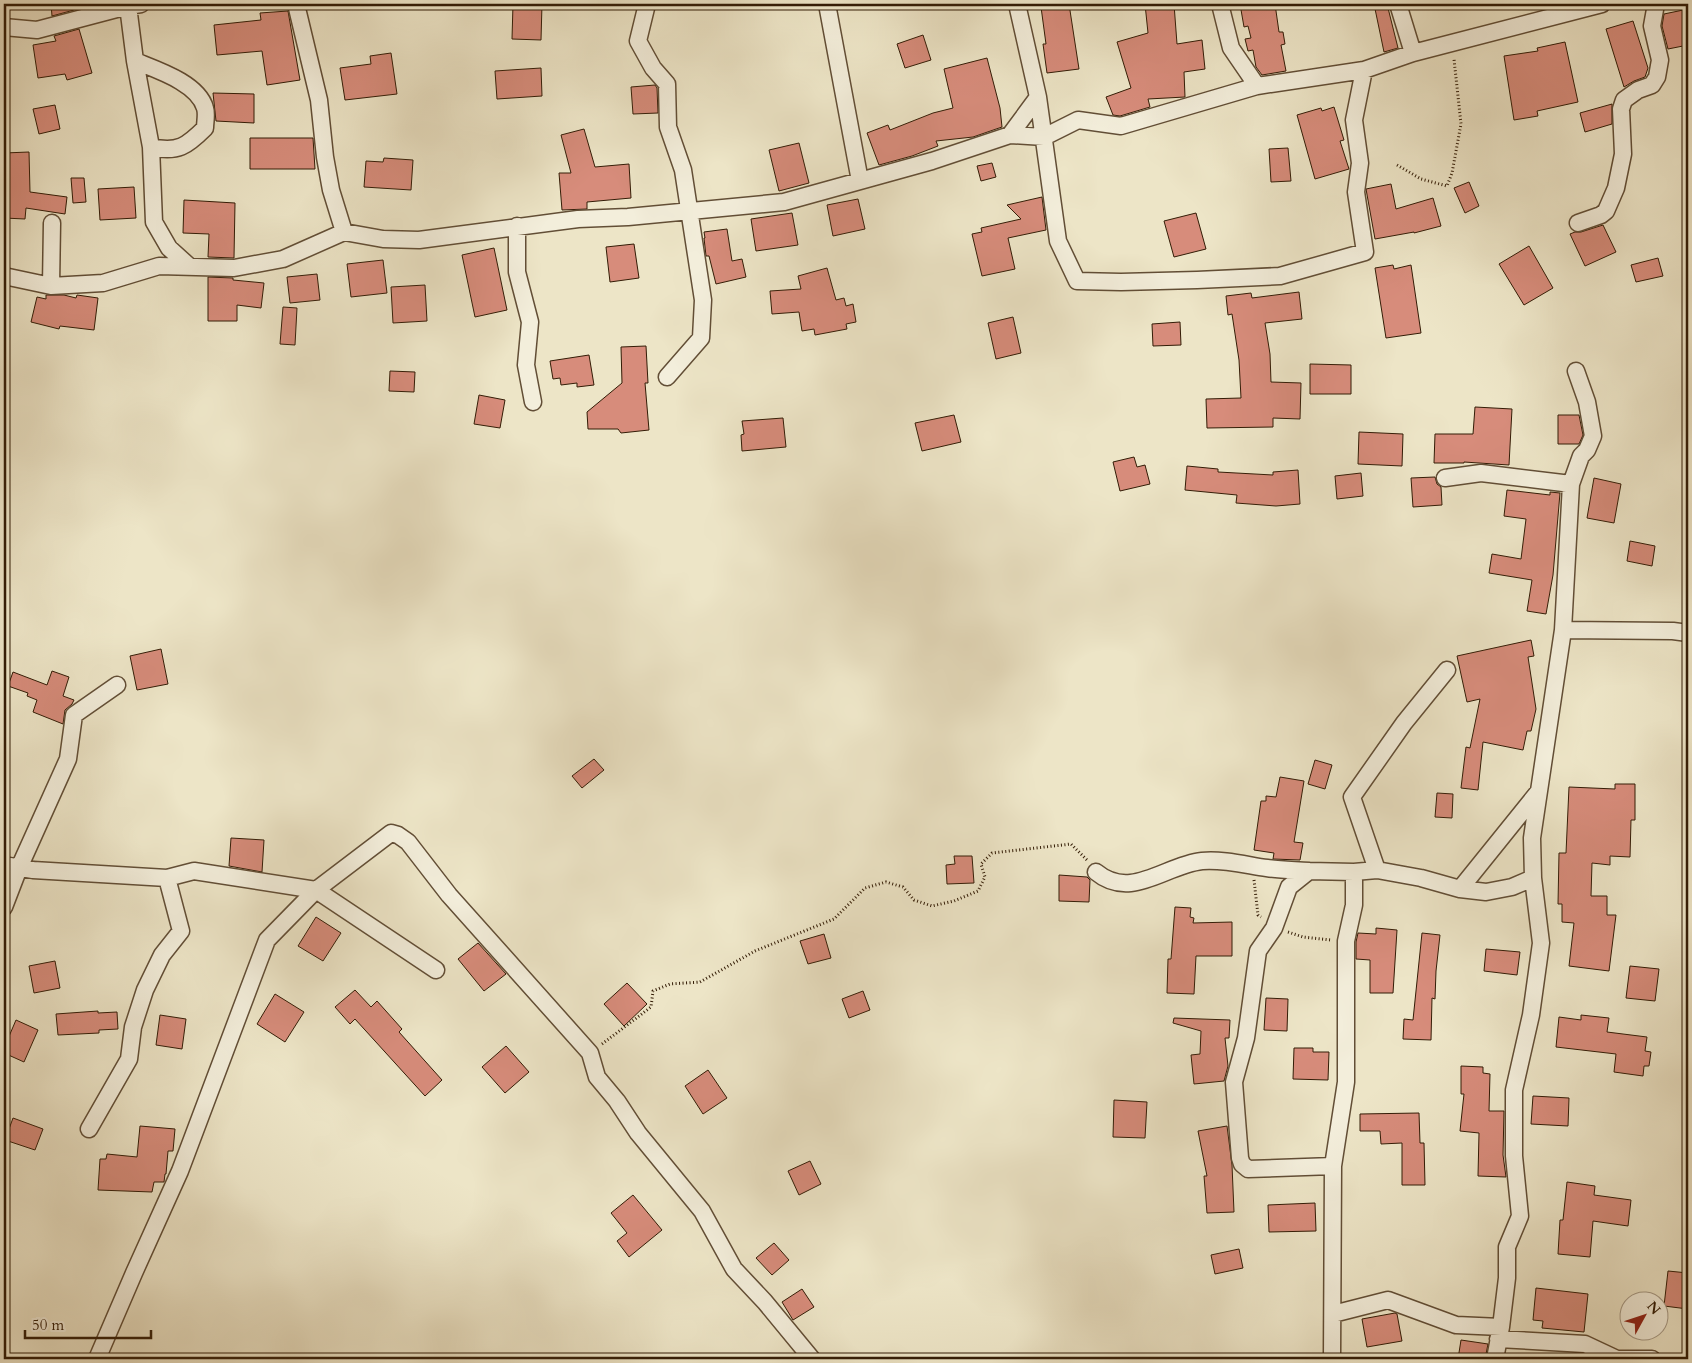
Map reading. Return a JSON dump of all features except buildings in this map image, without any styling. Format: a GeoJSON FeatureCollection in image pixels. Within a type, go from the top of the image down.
{"type":"FeatureCollection","features":[{"type":"Feature","properties":{"kind":"street"},"geometry":{"type":"LineString","coordinates":[[296,4],[319,100],[325,157],[331,190],[344,232]]}},
{"type":"Feature","properties":{"kind":"street"},"geometry":{"type":"LineString","coordinates":[[647,4],[638,41],[653,68],[667,84],[668,127],[682,170],[703,300],[701,338],[667,377]]}},
{"type":"Feature","properties":{"kind":"street"},"geometry":{"type":"LineString","coordinates":[[827,4],[860,181]]}},
{"type":"Feature","properties":{"kind":"street"},"geometry":{"type":"LineString","coordinates":[[1017,4],[1038,96],[1058,241],[1077,280],[1149,281],[1280,276],[1364,252],[1356,192],[1360,163],[1354,120],[1364,70]]}},
{"type":"Feature","properties":{"kind":"street"},"geometry":{"type":"LineString","coordinates":[[1220,4],[1231,48],[1257,86]]}},
{"type":"Feature","properties":{"kind":"street"},"geometry":{"type":"LineString","coordinates":[[1398,4],[1412,53]]}},
{"type":"Feature","properties":{"kind":"street"},"geometry":{"type":"LineString","coordinates":[[4,276],[51,286],[103,283],[159,266],[234,268],[283,259],[344,232],[384,239],[418,240],[578,219],[784,202],[932,161],[1010,135],[1044,138],[1078,120],[1120,126],[1257,86],[1364,70],[1412,53],[1595,4]]}},
{"type":"Feature","properties":{"kind":"street"},"geometry":{"type":"LineString","coordinates":[[1578,223],[1601,215],[1606,211],[1616,188],[1623,154],[1621,109],[1624,100],[1638,90],[1652,85],[1657,77],[1660,60],[1652,26],[1656,4]]}},
{"type":"Feature","properties":{"kind":"street"},"geometry":{"type":"LineString","coordinates":[[4,28],[37,30],[134,5],[135,61],[151,147],[154,222],[169,248],[190,267]]}},
{"type":"Feature","properties":{"kind":"street"},"geometry":{"type":"LineString","coordinates":[[135,61],[169,75],[194,90],[206,110],[205,128],[189,144],[176,148],[161,149],[151,147]]}},
{"type":"Feature","properties":{"kind":"street"},"geometry":{"type":"LineString","coordinates":[[1010,135],[1038,96]]}},
{"type":"Feature","properties":{"kind":"street"},"geometry":{"type":"LineString","coordinates":[[51,286],[52,223]]}},
{"type":"Feature","properties":{"kind":"street"},"geometry":{"type":"LineString","coordinates":[[517,226],[517,272],[530,322],[526,364],[533,402]]}},
{"type":"Feature","properties":{"kind":"street"},"geometry":{"type":"LineString","coordinates":[[1495,1359],[1507,1278],[1507,1248],[1520,1216],[1514,1156],[1514,1090],[1531,1016],[1541,943],[1533,878],[1532,838],[1563,630],[1571,484],[1581,456],[1587,450],[1593,436],[1587,402],[1576,371]]}},
{"type":"Feature","properties":{"kind":"street"},"geometry":{"type":"LineString","coordinates":[[1445,478],[1481,473],[1571,484]]}},
{"type":"Feature","properties":{"kind":"street"},"geometry":{"type":"LineString","coordinates":[[1563,630],[1673,631],[1688,633]]}},
{"type":"Feature","properties":{"kind":"street"},"geometry":{"type":"LineString","coordinates":[[1377,870],[1352,796],[1404,723],[1447,670]]}},
{"type":"Feature","properties":{"kind":"street"},"geometry":{"type":"LineString","coordinates":[[4,906],[11,867],[68,760],[74,715],[118,685]]}},
{"type":"Feature","properties":{"kind":"street"},"geometry":{"type":"LineString","coordinates":[[1460,889],[1540,791]]}},
{"type":"Feature","properties":{"kind":"street"},"geometry":{"type":"LineString","coordinates":[[97,1359],[180,1172],[267,940],[316,890],[390,832],[408,842],[448,895],[590,1053],[597,1077],[617,1101],[638,1133],[702,1210],[734,1269],[765,1302],[812,1359]]}},
{"type":"Feature","properties":{"kind":"street"},"geometry":{"type":"LineString","coordinates":[[1096,872],[1116,883],[1129,884],[1201,861],[1310,871],[1354,872],[1377,870],[1421,878],[1460,889],[1486,892],[1512,887],[1533,878]]}},
{"type":"Feature","properties":{"kind":"street"},"geometry":{"type":"LineString","coordinates":[[11,867],[167,878],[194,871],[316,890],[436,970]]}},
{"type":"Feature","properties":{"kind":"street"},"geometry":{"type":"LineString","coordinates":[[1310,871],[1289,887],[1274,928],[1258,951],[1246,1038],[1234,1082],[1242,1164],[1248,1169],[1333,1166]]}},
{"type":"Feature","properties":{"kind":"street"},"geometry":{"type":"LineString","coordinates":[[1332,1359],[1333,1166],[1346,1082],[1346,941],[1354,905],[1354,872]]}},
{"type":"Feature","properties":{"kind":"street"},"geometry":{"type":"LineString","coordinates":[[88,1130],[129,1059],[133,1028],[145,990],[162,956],[180,931],[167,878]]}},
{"type":"Feature","properties":{"kind":"street"},"geometry":{"type":"LineString","coordinates":[[1333,1314],[1388,1300],[1456,1325],[1499,1333],[1585,1344],[1616,1359],[1652,1359]]}},
{"type":"Feature","properties":{"kind":"path"},"geometry":{"type":"LineString","coordinates":[[1397,165],[1421,180],[1447,186],[1452,173],[1461,124],[1452,43]]}},
{"type":"Feature","properties":{"kind":"path"},"geometry":{"type":"LineString","coordinates":[[590,1053],[651,1007],[653,991],[670,984],[700,982],[755,952],[834,919],[865,888],[886,882],[903,887],[914,900],[932,906],[954,901],[978,891],[985,877],[981,864],[992,852],[1071,844],[1085,857],[1096,872]]}}]}
